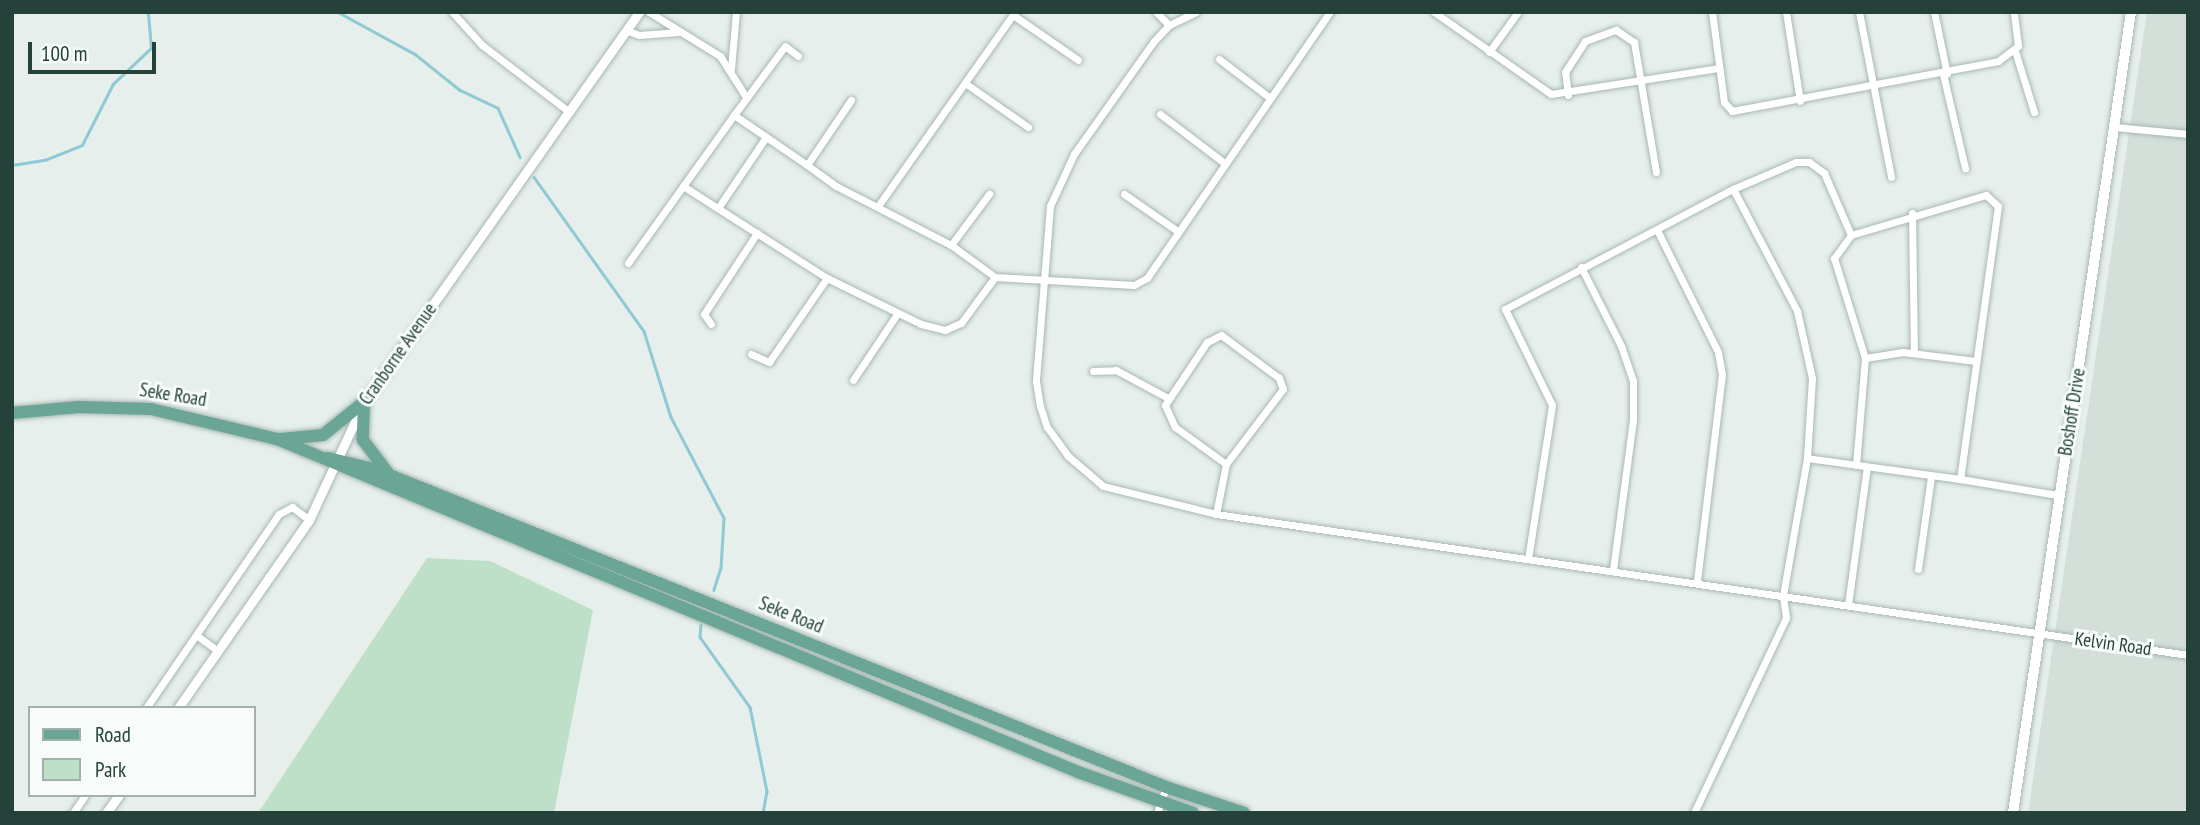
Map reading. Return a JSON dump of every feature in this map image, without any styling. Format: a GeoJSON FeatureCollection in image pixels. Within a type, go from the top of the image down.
{"type":"FeatureCollection","features":[{"type":"Feature","properties":{"kind":"main road","name":"Boshoff Drive"},"geometry":{"type":"LineString","coordinates":[[2013,813],[2131,12]]}},
{"type":"Feature","properties":{"kind":"main road"},"geometry":{"type":"LineString","coordinates":[[277,439],[323,435],[364,402]]}},
{"type":"Feature","properties":{"kind":"main road"},"geometry":{"type":"LineString","coordinates":[[364,402],[363,440],[391,475]]}},
{"type":"Feature","properties":{"kind":"main road","name":"Seke Road"},"geometry":{"type":"LineString","coordinates":[[12,414],[79,407],[151,409],[277,439],[322,458],[391,475],[1166,787],[1244,813]]}},
{"type":"Feature","properties":{"kind":"main road","name":"Seke Road"},"geometry":{"type":"LineString","coordinates":[[336,462],[1158,808],[1193,813]]}},
{"type":"Feature","properties":{"kind":"street"},"geometry":{"type":"LineString","coordinates":[[452,12],[482,45],[568,111]]}},
{"type":"Feature","properties":{"kind":"street","name":"Cranborne Avenue"},"geometry":{"type":"LineString","coordinates":[[179,706],[309,520],[364,402],[639,12]]}},
{"type":"Feature","properties":{"kind":"street"},"geometry":{"type":"LineString","coordinates":[[649,12],[720,56],[746,97]]}},
{"type":"Feature","properties":{"kind":"street"},"geometry":{"type":"LineString","coordinates":[[730,70],[736,12]]}},
{"type":"Feature","properties":{"kind":"street"},"geometry":{"type":"LineString","coordinates":[[1156,12],[1169,25],[1196,12]]}},
{"type":"Feature","properties":{"kind":"street"},"geometry":{"type":"LineString","coordinates":[[734,115],[807,165],[951,245],[995,277],[1140,283],[1330,12]]}},
{"type":"Feature","properties":{"kind":"street"},"geometry":{"type":"LineString","coordinates":[[1434,12],[1541,92],[1567,95],[1718,68]]}},
{"type":"Feature","properties":{"kind":"street"},"geometry":{"type":"LineString","coordinates":[[1489,52],[1518,12]]}},
{"type":"Feature","properties":{"kind":"street"},"geometry":{"type":"LineString","coordinates":[[1713,12],[1718,68],[1729,110],[1800,101],[1945,74],[1998,61],[2015,51]]}},
{"type":"Feature","properties":{"kind":"street"},"geometry":{"type":"LineString","coordinates":[[1786,12],[1800,101]]}},
{"type":"Feature","properties":{"kind":"street"},"geometry":{"type":"LineString","coordinates":[[1859,12],[1891,177]]}},
{"type":"Feature","properties":{"kind":"street"},"geometry":{"type":"LineString","coordinates":[[1934,12],[1965,168]]}},
{"type":"Feature","properties":{"kind":"street"},"geometry":{"type":"LineString","coordinates":[[2014,12],[2019,40],[2015,51],[2034,112]]}},
{"type":"Feature","properties":{"kind":"street"},"geometry":{"type":"LineString","coordinates":[[878,206],[1014,14],[1078,60]]}},
{"type":"Feature","properties":{"kind":"street","name":"Kelvin Road"},"geometry":{"type":"LineString","coordinates":[[1169,25],[1059,178],[1050,206],[1042,280],[1036,382],[1047,427],[1068,456],[1117,492],[1216,514],[2188,655]]}},
{"type":"Feature","properties":{"kind":"street"},"geometry":{"type":"LineString","coordinates":[[626,30],[639,35],[680,32]]}},
{"type":"Feature","properties":{"kind":"street"},"geometry":{"type":"LineString","coordinates":[[1567,95],[1564,77],[1580,45],[1613,30],[1637,48],[1657,172]]}},
{"type":"Feature","properties":{"kind":"street"},"geometry":{"type":"LineString","coordinates":[[628,263],[785,46],[798,56]]}},
{"type":"Feature","properties":{"kind":"street"},"geometry":{"type":"LineString","coordinates":[[1219,59],[1270,98]]}},
{"type":"Feature","properties":{"kind":"street"},"geometry":{"type":"LineString","coordinates":[[965,83],[1028,127]]}},
{"type":"Feature","properties":{"kind":"street"},"geometry":{"type":"LineString","coordinates":[[807,165],[851,100]]}},
{"type":"Feature","properties":{"kind":"street"},"geometry":{"type":"LineString","coordinates":[[1160,114],[1223,163]]}},
{"type":"Feature","properties":{"kind":"street"},"geometry":{"type":"LineString","coordinates":[[2115,127],[2188,134]]}},
{"type":"Feature","properties":{"kind":"street"},"geometry":{"type":"LineString","coordinates":[[718,208],[766,137]]}},
{"type":"Feature","properties":{"kind":"street"},"geometry":{"type":"LineString","coordinates":[[1528,559],[1552,405],[1505,309],[1733,189],[1796,162],[1809,162],[1824,173],[1851,235]]}},
{"type":"Feature","properties":{"kind":"street"},"geometry":{"type":"LineString","coordinates":[[683,186],[827,278],[897,314],[945,330],[968,316],[995,277]]}},
{"type":"Feature","properties":{"kind":"street"},"geometry":{"type":"LineString","coordinates":[[1694,813],[1786,618],[1783,596],[1807,457],[1812,378],[1807,339],[1733,189]]}},
{"type":"Feature","properties":{"kind":"street"},"geometry":{"type":"LineString","coordinates":[[951,245],[989,194]]}},
{"type":"Feature","properties":{"kind":"street"},"geometry":{"type":"LineString","coordinates":[[1124,194],[1176,230]]}},
{"type":"Feature","properties":{"kind":"street"},"geometry":{"type":"LineString","coordinates":[[1856,464],[1865,358],[1840,291],[1835,258],[1851,235],[1912,212],[1986,195],[1998,206],[1960,480]]}},
{"type":"Feature","properties":{"kind":"street"},"geometry":{"type":"LineString","coordinates":[[1912,212],[1914,353]]}},
{"type":"Feature","properties":{"kind":"street"},"geometry":{"type":"LineString","coordinates":[[1657,230],[1721,363],[1697,583]]}},
{"type":"Feature","properties":{"kind":"street"},"geometry":{"type":"LineString","coordinates":[[711,324],[704,314],[757,233]]}},
{"type":"Feature","properties":{"kind":"street"},"geometry":{"type":"LineString","coordinates":[[1581,267],[1621,346],[1633,381],[1633,420],[1614,570]]}},
{"type":"Feature","properties":{"kind":"street"},"geometry":{"type":"LineString","coordinates":[[751,354],[769,362],[827,278]]}},
{"type":"Feature","properties":{"kind":"street"},"geometry":{"type":"LineString","coordinates":[[853,380],[897,314]]}},
{"type":"Feature","properties":{"kind":"street"},"geometry":{"type":"LineString","coordinates":[[1166,397],[1207,342],[1221,335],[1279,377],[1280,395],[1226,464],[1216,514]]}},
{"type":"Feature","properties":{"kind":"street"},"geometry":{"type":"LineString","coordinates":[[1865,358],[1914,353],[1976,361]]}},
{"type":"Feature","properties":{"kind":"street"},"geometry":{"type":"LineString","coordinates":[[1093,371],[1116,370],[1166,397],[1175,427],[1226,464]]}},
{"type":"Feature","properties":{"kind":"street"},"geometry":{"type":"LineString","coordinates":[[1807,457],[2058,495]]}},
{"type":"Feature","properties":{"kind":"street"},"geometry":{"type":"LineString","coordinates":[[1848,605],[1867,467]]}},
{"type":"Feature","properties":{"kind":"street"},"geometry":{"type":"LineString","coordinates":[[1918,569],[1931,476]]}},
{"type":"Feature","properties":{"kind":"street"},"geometry":{"type":"LineString","coordinates":[[147,706],[279,513],[292,507],[309,520]]}},
{"type":"Feature","properties":{"kind":"street"},"geometry":{"type":"LineString","coordinates":[[196,635],[217,650]]}},
{"type":"Feature","properties":{"kind":"street"},"geometry":{"type":"LineString","coordinates":[[1158,808],[1166,787]]}},
{"type":"Feature","properties":{"kind":"street"},"geometry":{"type":"LineString","coordinates":[[73,813],[84,797]]}},
{"type":"Feature","properties":{"kind":"street"},"geometry":{"type":"LineString","coordinates":[[106,813],[118,797]]}},
{"type":"Feature","properties":{"kind":"shaded area"},"geometry":{"type":"Polygon","coordinates":[[[2147,12],[2188,12],[2188,813],[2028,813],[2147,12]]]}},
{"type":"Feature","properties":{"kind":"green space"},"geometry":{"type":"Polygon","coordinates":[[[427,558],[490,561],[593,610],[554,813],[258,813],[427,558]]]}},
{"type":"Feature","properties":{"kind":"waterway"},"geometry":{"type":"LineString","coordinates":[[12,165],[45,160],[82,145],[113,84],[151,48],[148,12]]}},
{"type":"Feature","properties":{"kind":"waterway"},"geometry":{"type":"LineString","coordinates":[[338,12],[415,54],[460,90],[498,108],[520,157]]}},
{"type":"Feature","properties":{"kind":"waterway"},"geometry":{"type":"LineString","coordinates":[[534,177],[644,331],[671,417],[724,518],[721,568],[714,590]]}},
{"type":"Feature","properties":{"kind":"waterway"},"geometry":{"type":"LineString","coordinates":[[701,625],[700,637],[750,707],[767,791],[763,813]]}}]}
